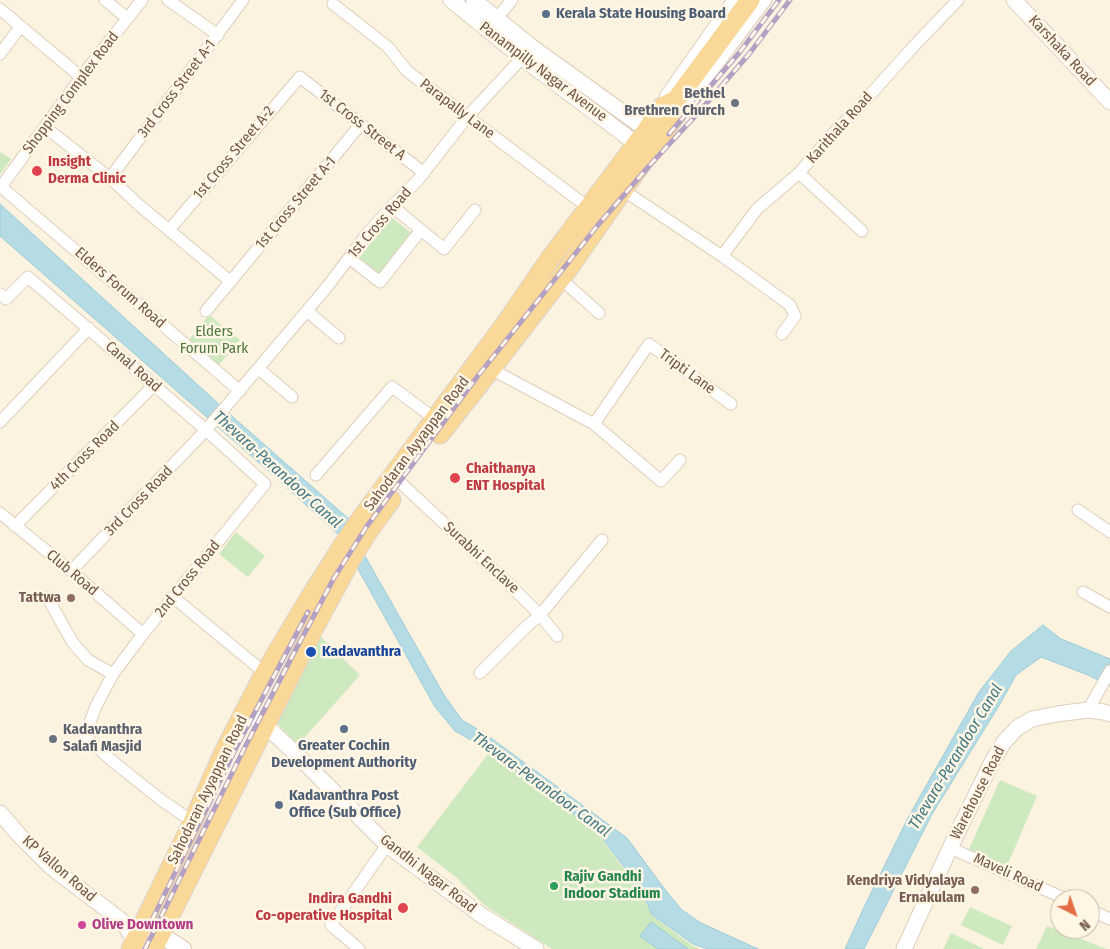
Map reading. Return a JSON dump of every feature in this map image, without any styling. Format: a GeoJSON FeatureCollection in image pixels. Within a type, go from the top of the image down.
{"type":"FeatureCollection","features":[{"type":"Feature","properties":{"kind":"main road","name":"Sahodaran Ayyappan Road"},"geometry":{"type":"LineString","coordinates":[[145,941],[193,822],[224,752],[265,673],[308,600],[346,553],[435,419],[504,326],[550,259],[671,108],[750,0]]}},
{"type":"Feature","properties":{"kind":"main road","name":"Sahodaran Ayyappan Road"},"geometry":{"type":"LineString","coordinates":[[363,527],[402,484],[564,274],[623,190],[643,143],[671,108]]}},
{"type":"Feature","properties":{"kind":"main road"},"geometry":{"type":"LineString","coordinates":[[550,259],[564,274]]}},
{"type":"Feature","properties":{"kind":"main road","name":"Sahodaran Ayyappan Road"},"geometry":{"type":"LineString","coordinates":[[145,941],[265,725],[316,624],[346,553]]}},
{"type":"Feature","properties":{"kind":"main road"},"geometry":{"type":"LineString","coordinates":[[145,941],[183,949]]}},
{"type":"Feature","properties":{"kind":"street"},"geometry":{"type":"LineString","coordinates":[[105,0],[127,18]]}},
{"type":"Feature","properties":{"kind":"street","name":"Shopping Complex Road"},"geometry":{"type":"LineString","coordinates":[[1,186],[81,77],[142,0]]}},
{"type":"Feature","properties":{"kind":"street"},"geometry":{"type":"LineString","coordinates":[[168,0],[218,35]]}},
{"type":"Feature","properties":{"kind":"street","name":"3rd Cross Street A-1"},"geometry":{"type":"LineString","coordinates":[[110,178],[243,0]]}},
{"type":"Feature","properties":{"kind":"street","name":"Panampilly Nagar Avenue"},"geometry":{"type":"LineString","coordinates":[[451,0],[491,24],[622,133],[643,143]]}},
{"type":"Feature","properties":{"kind":"street","name":"Panampilly Nagar Avenue"},"geometry":{"type":"LineString","coordinates":[[474,0],[491,24]]}},
{"type":"Feature","properties":{"kind":"street"},"geometry":{"type":"LineString","coordinates":[[733,0],[666,95],[671,108],[686,106],[766,0]]}},
{"type":"Feature","properties":{"kind":"street","name":"Karithala Road"},"geometry":{"type":"LineString","coordinates":[[722,256],[757,209],[799,173],[838,128],[958,0]]}},
{"type":"Feature","properties":{"kind":"street","name":"Karshaka Road"},"geometry":{"type":"LineString","coordinates":[[1014,0],[1110,102]]}},
{"type":"Feature","properties":{"kind":"street"},"geometry":{"type":"LineString","coordinates":[[491,24],[509,1]]}},
{"type":"Feature","properties":{"kind":"street","name":"Parapally Lane"},"geometry":{"type":"LineString","coordinates":[[333,4],[388,47],[407,71],[589,208]]}},
{"type":"Feature","properties":{"kind":"street"},"geometry":{"type":"LineString","coordinates":[[0,9],[81,77]]}},
{"type":"Feature","properties":{"kind":"street"},"geometry":{"type":"LineString","coordinates":[[0,54],[20,27]]}},
{"type":"Feature","properties":{"kind":"street","name":"1st Cross Road"},"geometry":{"type":"LineString","coordinates":[[240,390],[307,311],[367,234],[424,173],[467,117],[527,53]]}},
{"type":"Feature","properties":{"kind":"street","name":"1st Cross Street A"},"geometry":{"type":"LineString","coordinates":[[300,77],[424,173]]}},
{"type":"Feature","properties":{"kind":"street","name":"1st Cross Street A-2"},"geometry":{"type":"LineString","coordinates":[[169,230],[300,77]]}},
{"type":"Feature","properties":{"kind":"street","name":"1st Cross Street A-1"},"geometry":{"type":"LineString","coordinates":[[206,311],[361,124]]}},
{"type":"Feature","properties":{"kind":"street"},"geometry":{"type":"LineString","coordinates":[[45,127],[110,178],[139,205],[231,282]]}},
{"type":"Feature","properties":{"kind":"street"},"geometry":{"type":"LineString","coordinates":[[799,173],[862,231]]}},
{"type":"Feature","properties":{"kind":"street","name":"Elders Forum Road"},"geometry":{"type":"LineString","coordinates":[[1,186],[240,390]]}},
{"type":"Feature","properties":{"kind":"street"},"geometry":{"type":"LineString","coordinates":[[623,190],[722,256],[790,306],[795,316],[782,334]]}},
{"type":"Feature","properties":{"kind":"street"},"geometry":{"type":"LineString","coordinates":[[392,206],[444,249],[475,210]]}},
{"type":"Feature","properties":{"kind":"street"},"geometry":{"type":"LineString","coordinates":[[349,258],[380,282],[421,230]]}},
{"type":"Feature","properties":{"kind":"street"},"geometry":{"type":"LineString","coordinates":[[564,274],[599,313]]}},
{"type":"Feature","properties":{"kind":"street","name":"Canal Road"},"geometry":{"type":"LineString","coordinates":[[2,299],[28,277],[206,430],[265,484]]}},
{"type":"Feature","properties":{"kind":"street"},"geometry":{"type":"LineString","coordinates":[[307,311],[339,338]]}},
{"type":"Feature","properties":{"kind":"street"},"geometry":{"type":"LineString","coordinates":[[0,422],[89,328]]}},
{"type":"Feature","properties":{"kind":"street","name":"Tripti Lane"},"geometry":{"type":"LineString","coordinates":[[594,424],[649,344],[731,404]]}},
{"type":"Feature","properties":{"kind":"street"},"geometry":{"type":"LineString","coordinates":[[259,369],[292,397]]}},
{"type":"Feature","properties":{"kind":"street"},"geometry":{"type":"LineString","coordinates":[[491,369],[594,424],[661,481],[680,460]]}},
{"type":"Feature","properties":{"kind":"street","name":"4th Cross Road"},"geometry":{"type":"LineString","coordinates":[[15,526],[154,385]]}},
{"type":"Feature","properties":{"kind":"street"},"geometry":{"type":"LineString","coordinates":[[316,476],[392,387],[435,419]]}},
{"type":"Feature","properties":{"kind":"street","name":"3rd Cross Road"},"geometry":{"type":"LineString","coordinates":[[71,571],[206,430],[240,390]]}},
{"type":"Feature","properties":{"kind":"street","name":"2nd Cross Road"},"geometry":{"type":"LineString","coordinates":[[193,822],[160,799],[85,736],[96,706],[112,674],[265,484]]}},
{"type":"Feature","properties":{"kind":"street","name":"Surabhi Enclave"},"geometry":{"type":"LineString","coordinates":[[402,484],[508,583],[540,615],[557,636]]}},
{"type":"Feature","properties":{"kind":"street"},"geometry":{"type":"LineString","coordinates":[[1078,510],[1110,532]]}},
{"type":"Feature","properties":{"kind":"street","name":"Club Road"},"geometry":{"type":"LineString","coordinates":[[0,513],[71,571],[143,634]]}},
{"type":"Feature","properties":{"kind":"street"},"geometry":{"type":"LineString","coordinates":[[480,673],[526,626],[540,615],[602,540]]}},
{"type":"Feature","properties":{"kind":"street"},"geometry":{"type":"LineString","coordinates":[[1083,592],[1110,607]]}},
{"type":"Feature","properties":{"kind":"street"},"geometry":{"type":"LineString","coordinates":[[47,597],[73,643],[88,660],[112,674]]}},
{"type":"Feature","properties":{"kind":"street"},"geometry":{"type":"LineString","coordinates":[[173,597],[265,673]]}},
{"type":"Feature","properties":{"kind":"street"},"geometry":{"type":"LineString","coordinates":[[1088,710],[1110,671]]}},
{"type":"Feature","properties":{"kind":"street","name":"Warehouse Road"},"geometry":{"type":"LineString","coordinates":[[904,949],[950,848],[992,762],[1004,742],[1017,728],[1032,719],[1088,710],[1110,714]]}},
{"type":"Feature","properties":{"kind":"street","name":"Gandhi Nagar Road"},"geometry":{"type":"LineString","coordinates":[[245,711],[265,725],[296,754],[387,845],[481,916],[536,949]]}},
{"type":"Feature","properties":{"kind":"street","name":"KP Vallon Road"},"geometry":{"type":"LineString","coordinates":[[0,812],[19,835],[51,867],[145,941]]}},
{"type":"Feature","properties":{"kind":"street"},"geometry":{"type":"LineString","coordinates":[[359,949],[331,926],[387,845]]}},
{"type":"Feature","properties":{"kind":"street","name":"Maveli Road"},"geometry":{"type":"LineString","coordinates":[[950,848],[1050,892]]}},
{"type":"Feature","properties":{"kind":"green space"},"geometry":{"type":"Polygon","coordinates":[[[0,152],[11,159],[1,173],[0,173],[0,152]]]}},
{"type":"Feature","properties":{"kind":"green space"},"geometry":{"type":"Polygon","coordinates":[[[391,217],[414,235],[380,279],[357,261],[391,217]]]}},
{"type":"Feature","properties":{"kind":"green space","name":"Elders Forum Park"},"geometry":{"type":"Polygon","coordinates":[[[209,315],[240,340],[218,366],[188,341],[209,315]]]}},
{"type":"Feature","properties":{"kind":"green space"},"geometry":{"type":"Polygon","coordinates":[[[236,532],[265,556],[248,577],[219,554],[236,532]]]}},
{"type":"Feature","properties":{"kind":"green space"},"geometry":{"type":"Polygon","coordinates":[[[320,636],[360,675],[298,745],[275,721],[320,636]]]}},
{"type":"Feature","properties":{"kind":"green space"},"geometry":{"type":"Polygon","coordinates":[[[489,753],[598,834],[640,890],[652,916],[700,949],[552,949],[484,905],[457,878],[417,847],[489,753]]]}},
{"type":"Feature","properties":{"kind":"green space"},"geometry":{"type":"Polygon","coordinates":[[[1000,780],[1037,796],[1007,866],[969,849],[1000,780]]]}},
{"type":"Feature","properties":{"kind":"green space"},"geometry":{"type":"Polygon","coordinates":[[[970,907],[1012,926],[1003,945],[961,925],[970,907]]]}},
{"type":"Feature","properties":{"kind":"green space"},"geometry":{"type":"Polygon","coordinates":[[[1047,926],[1050,927],[1050,939],[1081,939],[1107,949],[1036,949],[1047,926]]]}},
{"type":"Feature","properties":{"kind":"green space"},"geometry":{"type":"Polygon","coordinates":[[[951,933],[984,949],[943,949],[951,933]]]}},
{"type":"Feature","properties":{"kind":"water","name":"Thevara-Perandoor Canal"},"geometry":{"type":"Polygon","coordinates":[[[0,204],[233,417],[350,520],[361,549],[444,695],[462,720],[484,733],[627,838],[682,910],[701,923],[758,949],[708,949],[693,944],[652,915],[641,889],[599,834],[535,784],[478,744],[455,731],[435,707],[339,535],[0,236],[0,204]]]}},
{"type":"Feature","properties":{"kind":"water","name":"Thevara-Perandoor Canal"},"geometry":{"type":"Polygon","coordinates":[[[1043,625],[1061,639],[1110,659],[1110,686],[1088,675],[1041,657],[1016,675],[932,814],[864,949],[845,949],[909,816],[979,692],[1011,651],[1043,625]]]}},
{"type":"Feature","properties":{"kind":"water"},"geometry":{"type":"Polygon","coordinates":[[[651,922],[688,949],[658,949],[640,936],[651,922]]]}},
{"type":"Feature","properties":{"kind":"railway"},"geometry":{"type":"LineString","coordinates":[[669,134],[739,53],[779,0]]}},
{"type":"Feature","properties":{"kind":"railway"},"geometry":{"type":"LineString","coordinates":[[145,949],[245,747],[294,653],[334,578],[367,526],[477,377],[598,225],[749,54],[790,0]]}},
{"type":"Feature","properties":{"kind":"railway"},"geometry":{"type":"LineString","coordinates":[[152,920],[238,744],[308,612]]}},
{"type":"Feature","properties":{"kind":"place","name":"Kerala State Housing Board"},"geometry":{"type":"Point","coordinates":[546,14]}},
{"type":"Feature","properties":{"kind":"place","name":"Bethel Brethren Church"},"geometry":{"type":"Point","coordinates":[735,103]}},
{"type":"Feature","properties":{"kind":"place","name":"Insight Derma Clinic"},"geometry":{"type":"Point","coordinates":[37,171]}},
{"type":"Feature","properties":{"kind":"place","name":"Chaithanya ENT Hospital"},"geometry":{"type":"Point","coordinates":[455,478]}},
{"type":"Feature","properties":{"kind":"place","name":"Tattwa"},"geometry":{"type":"Point","coordinates":[71,598]}},
{"type":"Feature","properties":{"kind":"place","name":"Kadavanthra"},"geometry":{"type":"Point","coordinates":[311,652]}},
{"type":"Feature","properties":{"kind":"place","name":"Greater Cochin Development Authority"},"geometry":{"type":"Point","coordinates":[344,729]}},
{"type":"Feature","properties":{"kind":"place","name":"Kadavanthra Salafi Masjid"},"geometry":{"type":"Point","coordinates":[53,739]}},
{"type":"Feature","properties":{"kind":"place","name":"Kadavanthra Post Office (Sub Office)"},"geometry":{"type":"Point","coordinates":[279,805]}},
{"type":"Feature","properties":{"kind":"place","name":"Rajiv Gandhi Indoor Stadium"},"geometry":{"type":"Point","coordinates":[554,886]}},
{"type":"Feature","properties":{"kind":"place","name":"Kendriya Vidyalaya Ernakulam"},"geometry":{"type":"Point","coordinates":[975,890]}},
{"type":"Feature","properties":{"kind":"place","name":"Indira Gandhi Co-operative Hospital"},"geometry":{"type":"Point","coordinates":[403,908]}},
{"type":"Feature","properties":{"kind":"place","name":"Olive Downtown"},"geometry":{"type":"Point","coordinates":[82,925]}}]}
